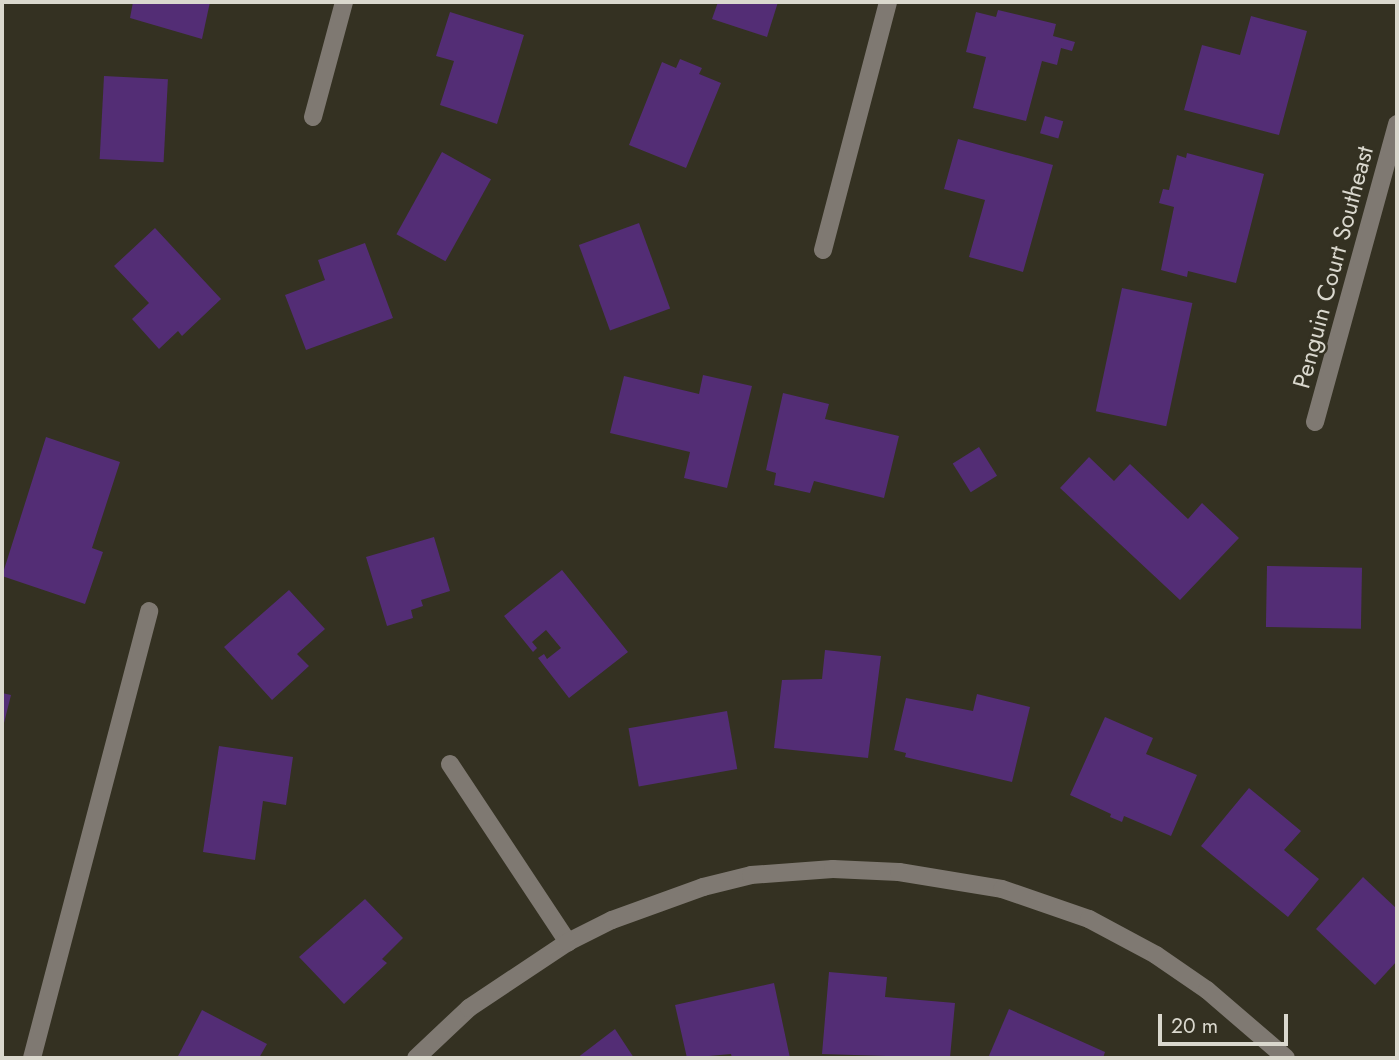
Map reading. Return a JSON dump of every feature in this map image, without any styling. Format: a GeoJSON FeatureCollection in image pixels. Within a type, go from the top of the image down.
{"type":"FeatureCollection","features":[{"type":"Feature","properties":{"kind":"street"},"geometry":{"type":"LineString","coordinates":[[313,117],[344,2]]}},
{"type":"Feature","properties":{"kind":"street"},"geometry":{"type":"LineString","coordinates":[[823,250],[888,2]]}},
{"type":"Feature","properties":{"kind":"street","name":"Penguin Court Southeast"},"geometry":{"type":"LineString","coordinates":[[1315,422],[1397,124]]}},
{"type":"Feature","properties":{"kind":"street"},"geometry":{"type":"LineString","coordinates":[[32,1058],[149,611]]}},
{"type":"Feature","properties":{"kind":"street"},"geometry":{"type":"LineString","coordinates":[[450,764],[568,942]]}},
{"type":"Feature","properties":{"kind":"street"},"geometry":{"type":"LineString","coordinates":[[416,1058],[469,1008],[568,942],[690,891],[751,875],[832,869],[899,872],[1002,889],[1089,919],[1156,955],[1207,990],[1286,1058]]}},
{"type":"Feature","properties":{"kind":"building"},"geometry":{"type":"Polygon","coordinates":[[[133,2],[210,2],[202,39],[130,18],[133,2]]]}},
{"type":"Feature","properties":{"kind":"building"},"geometry":{"type":"Polygon","coordinates":[[[718,2],[778,2],[767,37],[712,19],[718,2]]]}},
{"type":"Feature","properties":{"kind":"building"},"geometry":{"type":"Polygon","coordinates":[[[998,10],[1056,24],[1053,36],[1075,42],[1072,51],[1061,48],[1057,65],[1042,61],[1026,121],[973,108],[986,57],[966,52],[976,12],[996,17],[998,10]]]}},
{"type":"Feature","properties":{"kind":"building"},"geometry":{"type":"Polygon","coordinates":[[[450,12],[524,35],[497,124],[440,105],[454,61],[436,56],[450,12]]]}},
{"type":"Feature","properties":{"kind":"building"},"geometry":{"type":"Polygon","coordinates":[[[1251,16],[1307,31],[1279,135],[1184,110],[1202,45],[1240,55],[1251,16]]]}},
{"type":"Feature","properties":{"kind":"building"},"geometry":{"type":"Polygon","coordinates":[[[680,59],[702,68],[699,74],[721,83],[686,168],[629,145],[662,62],[676,68],[680,59]]]}},
{"type":"Feature","properties":{"kind":"building"},"geometry":{"type":"Polygon","coordinates":[[[104,76],[168,79],[164,162],[100,159],[104,76]]]}},
{"type":"Feature","properties":{"kind":"building"},"geometry":{"type":"Polygon","coordinates":[[[1045,116],[1063,121],[1058,139],[1040,133],[1045,116]]]}},
{"type":"Feature","properties":{"kind":"building"},"geometry":{"type":"Polygon","coordinates":[[[958,139],[1053,165],[1023,272],[969,257],[985,200],[944,189],[958,139]]]}},
{"type":"Feature","properties":{"kind":"building"},"geometry":{"type":"Polygon","coordinates":[[[442,152],[491,179],[445,261],[396,234],[442,152]]]}},
{"type":"Feature","properties":{"kind":"building"},"geometry":{"type":"Polygon","coordinates":[[[1187,153],[1264,174],[1236,283],[1188,271],[1187,277],[1161,270],[1174,207],[1159,203],[1163,189],[1169,190],[1177,155],[1186,158],[1187,153]]]}},
{"type":"Feature","properties":{"kind":"building"},"geometry":{"type":"Polygon","coordinates":[[[639,223],[670,309],[610,330],[579,245],[639,223]]]}},
{"type":"Feature","properties":{"kind":"building"},"geometry":{"type":"Polygon","coordinates":[[[155,228],[221,299],[182,336],[178,331],[159,349],[132,319],[149,303],[114,266],[155,228]]]}},
{"type":"Feature","properties":{"kind":"building"},"geometry":{"type":"Polygon","coordinates":[[[365,243],[393,318],[306,350],[285,295],[325,280],[318,260],[365,243]]]}},
{"type":"Feature","properties":{"kind":"building"},"geometry":{"type":"Polygon","coordinates":[[[1122,288],[1192,303],[1166,426],[1096,411],[1122,288]]]}},
{"type":"Feature","properties":{"kind":"building"},"geometry":{"type":"Polygon","coordinates":[[[703,375],[752,386],[727,488],[684,478],[690,452],[610,433],[624,376],[699,394],[703,375]]]}},
{"type":"Feature","properties":{"kind":"building"},"geometry":{"type":"Polygon","coordinates":[[[783,393],[829,404],[825,419],[899,436],[884,498],[814,481],[810,493],[774,485],[776,473],[766,470],[783,393]]]}},
{"type":"Feature","properties":{"kind":"building"},"geometry":{"type":"Polygon","coordinates":[[[46,437],[120,462],[92,548],[103,552],[85,604],[2,576],[46,437]]]}},
{"type":"Feature","properties":{"kind":"building"},"geometry":{"type":"Polygon","coordinates":[[[979,447],[997,476],[971,492],[953,463],[979,447]]]}},
{"type":"Feature","properties":{"kind":"building"},"geometry":{"type":"Polygon","coordinates":[[[1089,457],[1114,481],[1130,464],[1188,519],[1202,503],[1239,538],[1180,600],[1060,488],[1089,457]]]}},
{"type":"Feature","properties":{"kind":"building"},"geometry":{"type":"Polygon","coordinates":[[[434,537],[450,591],[421,600],[423,606],[411,610],[413,618],[387,626],[366,557],[434,537]]]}},
{"type":"Feature","properties":{"kind":"building"},"geometry":{"type":"Polygon","coordinates":[[[1267,566],[1362,568],[1361,629],[1266,627],[1267,566]]]}},
{"type":"Feature","properties":{"kind":"building"},"geometry":{"type":"Polygon","coordinates":[[[562,570],[628,652],[569,698],[538,658],[544,654],[547,659],[561,648],[546,630],[532,642],[537,648],[533,652],[504,616],[562,570]]]}},
{"type":"Feature","properties":{"kind":"building"},"geometry":{"type":"Polygon","coordinates":[[[289,590],[325,629],[297,654],[309,666],[272,700],[224,647],[289,590]]]}},
{"type":"Feature","properties":{"kind":"building"},"geometry":{"type":"Polygon","coordinates":[[[825,650],[881,656],[868,758],[774,748],[782,680],[822,679],[825,650]]]}},
{"type":"Feature","properties":{"kind":"building"},"geometry":{"type":"Polygon","coordinates":[[[2,693],[11,695],[3,727],[2,727],[2,693]]]}},
{"type":"Feature","properties":{"kind":"building"},"geometry":{"type":"Polygon","coordinates":[[[977,694],[1030,707],[1012,782],[905,757],[906,753],[894,750],[906,698],[973,711],[977,694]]]}},
{"type":"Feature","properties":{"kind":"building"},"geometry":{"type":"Polygon","coordinates":[[[727,711],[737,769],[639,786],[629,728],[727,711]]]}},
{"type":"Feature","properties":{"kind":"building"},"geometry":{"type":"Polygon","coordinates":[[[1105,717],[1153,738],[1146,754],[1197,775],[1171,836],[1124,816],[1122,822],[1070,795],[1105,717]]]}},
{"type":"Feature","properties":{"kind":"building"},"geometry":{"type":"Polygon","coordinates":[[[219,746],[293,757],[286,805],[263,801],[255,860],[203,852],[219,746]]]}},
{"type":"Feature","properties":{"kind":"building"},"geometry":{"type":"Polygon","coordinates":[[[1249,788],[1301,831],[1284,850],[1319,879],[1288,917],[1201,846],[1249,788]]]}},
{"type":"Feature","properties":{"kind":"building"},"geometry":{"type":"Polygon","coordinates":[[[1363,877],[1397,909],[1397,961],[1375,985],[1316,929],[1363,877]]]}},
{"type":"Feature","properties":{"kind":"building"},"geometry":{"type":"Polygon","coordinates":[[[365,899],[403,938],[382,959],[387,963],[344,1004],[299,957],[365,899]]]}},
{"type":"Feature","properties":{"kind":"building"},"geometry":{"type":"Polygon","coordinates":[[[829,972],[887,977],[885,997],[955,1003],[950,1058],[822,1054],[829,972]]]}},
{"type":"Feature","properties":{"kind":"building"},"geometry":{"type":"Polygon","coordinates":[[[774,983],[790,1058],[732,1058],[731,1054],[687,1058],[675,1005],[774,983]]]}},
{"type":"Feature","properties":{"kind":"building"},"geometry":{"type":"Polygon","coordinates":[[[1009,1009],[1105,1052],[1103,1058],[988,1058],[1009,1009]]]}},
{"type":"Feature","properties":{"kind":"building"},"geometry":{"type":"Polygon","coordinates":[[[202,1010],[267,1044],[259,1058],[177,1058],[202,1010]]]}},
{"type":"Feature","properties":{"kind":"building"},"geometry":{"type":"Polygon","coordinates":[[[615,1029],[634,1058],[577,1058],[615,1029]]]}}]}
